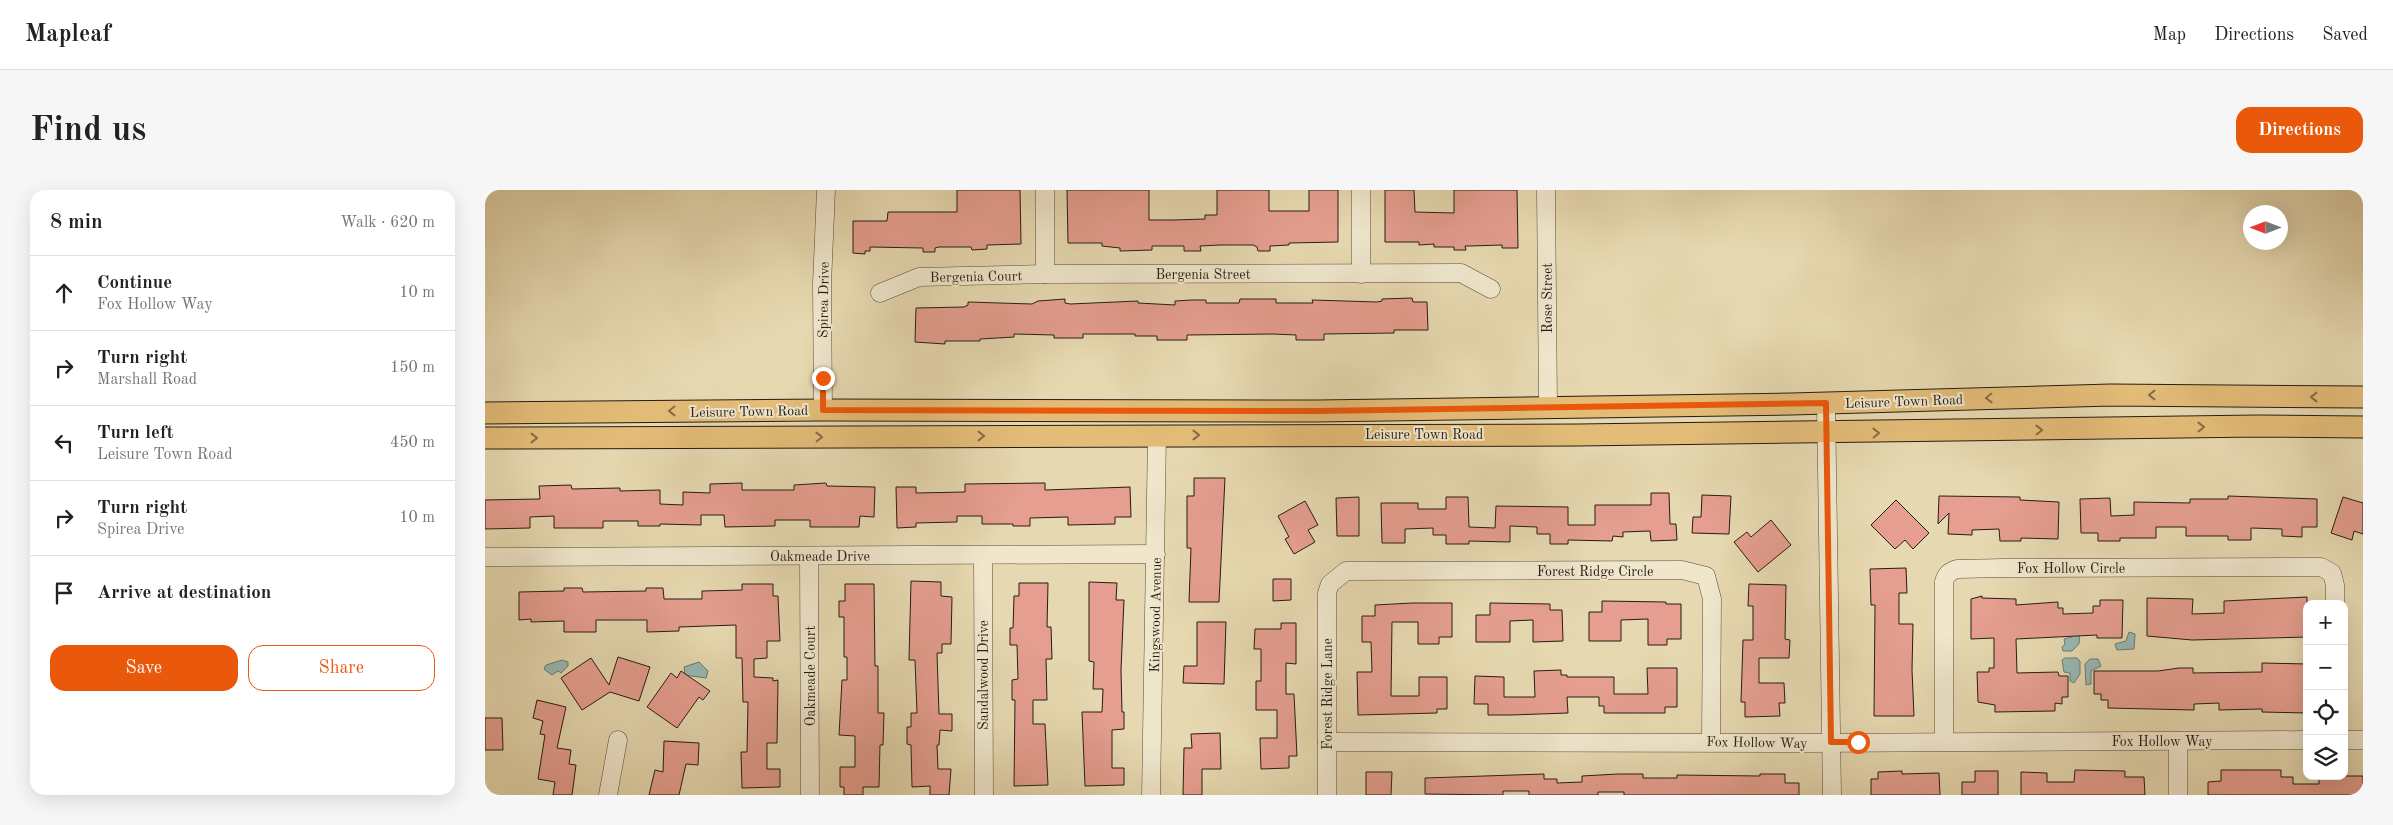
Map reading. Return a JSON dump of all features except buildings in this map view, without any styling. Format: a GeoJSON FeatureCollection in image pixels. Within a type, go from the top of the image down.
{"type":"FeatureCollection","features":[{"type":"Feature","properties":{"kind":"main road","name":"Leisure Town Road"},"geometry":{"type":"LineString","coordinates":[[489,414],[823,410],[1317,411],[1826,403],[2111,395],[2363,397]]}},
{"type":"Feature","properties":{"kind":"main road"},"geometry":{"type":"LineString","coordinates":[[635,438],[805,423],[818,419],[823,410]]}},
{"type":"Feature","properties":{"kind":"main road"},"geometry":{"type":"LineString","coordinates":[[1157,436],[1174,425],[1192,420],[1317,411]]}},
{"type":"Feature","properties":{"kind":"main road","name":"Leisure Town Road"},"geometry":{"type":"LineString","coordinates":[[485,438],[1827,433],[2257,426],[2363,427]]}},
{"type":"Feature","properties":{"kind":"street","name":"Spirea Drive"},"geometry":{"type":"LineString","coordinates":[[823,410],[822,284],[827,190]]}},
{"type":"Feature","properties":{"kind":"street"},"geometry":{"type":"LineString","coordinates":[[1045,190],[1045,274]]}},
{"type":"Feature","properties":{"kind":"street"},"geometry":{"type":"LineString","coordinates":[[1361,190],[1361,274]]}},
{"type":"Feature","properties":{"kind":"street","name":"Rose Street"},"geometry":{"type":"LineString","coordinates":[[1546,190],[1548,406]]}},
{"type":"Feature","properties":{"kind":"street","name":"Bergenia Street"},"geometry":{"type":"LineString","coordinates":[[1045,274],[1461,273],[1491,289]]}},
{"type":"Feature","properties":{"kind":"street","name":"Bergenia Court"},"geometry":{"type":"LineString","coordinates":[[880,293],[919,277],[1045,274]]}},
{"type":"Feature","properties":{"kind":"street"},"geometry":{"type":"LineString","coordinates":[[1826,403],[1832,795]]}},
{"type":"Feature","properties":{"kind":"street","name":"Kingswood Avenue"},"geometry":{"type":"LineString","coordinates":[[1151,795],[1157,436]]}},
{"type":"Feature","properties":{"kind":"street","name":"Oakmeade Drive"},"geometry":{"type":"LineString","coordinates":[[485,557],[1156,554]]}},
{"type":"Feature","properties":{"kind":"street","name":"Sandalwood Drive"},"geometry":{"type":"LineString","coordinates":[[983,555],[983,795]]}},
{"type":"Feature","properties":{"kind":"street","name":"Oakmeade Court"},"geometry":{"type":"LineString","coordinates":[[809,556],[810,795]]}},
{"type":"Feature","properties":{"kind":"street","name":"Fox Hollow Circle"},"geometry":{"type":"LineString","coordinates":[[1944,741],[1944,582],[1946,576],[1957,569],[2321,567],[2331,573],[2335,585],[2335,600]]}},
{"type":"Feature","properties":{"kind":"street","name":"Forest Ridge Circle"},"geometry":{"type":"LineString","coordinates":[[1327,593],[1330,584],[1346,571],[1682,570],[1706,576],[1712,599],[1711,742]]}},
{"type":"Feature","properties":{"kind":"street","name":"Forest Ridge Lane"},"geometry":{"type":"LineString","coordinates":[[1327,593],[1327,795]]}},
{"type":"Feature","properties":{"kind":"street"},"geometry":{"type":"LineString","coordinates":[[608,795],[618,740]]}},
{"type":"Feature","properties":{"kind":"street","name":"Fox Hollow Way"},"geometry":{"type":"LineString","coordinates":[[1327,742],[2303,740]]}},
{"type":"Feature","properties":{"kind":"street"},"geometry":{"type":"LineString","coordinates":[[2348,740],[2363,740]]}},
{"type":"Feature","properties":{"kind":"street"},"geometry":{"type":"LineString","coordinates":[[2178,741],[2178,795]]}},
{"type":"Feature","properties":{"kind":"water"},"geometry":{"type":"Polygon","coordinates":[[[2072,628],[2080,629],[2079,644],[2072,651],[2063,651],[2064,639],[2072,637],[2072,628]]]}},
{"type":"Feature","properties":{"kind":"water"},"geometry":{"type":"Polygon","coordinates":[[[2129,632],[2135,634],[2134,649],[2117,650],[2115,644],[2126,641],[2129,632]]]}},
{"type":"Feature","properties":{"kind":"water"},"geometry":{"type":"Polygon","coordinates":[[[2065,658],[2077,658],[2080,661],[2080,674],[2074,683],[2070,681],[2070,673],[2064,672],[2062,660],[2065,658]]]}},
{"type":"Feature","properties":{"kind":"water"},"geometry":{"type":"Polygon","coordinates":[[[2090,659],[2098,659],[2101,666],[2091,671],[2091,684],[2086,685],[2085,664],[2090,659]]]}},
{"type":"Feature","properties":{"kind":"water"},"geometry":{"type":"Polygon","coordinates":[[[562,660],[568,662],[568,666],[561,673],[558,671],[552,675],[544,669],[546,665],[562,660]]]}},
{"type":"Feature","properties":{"kind":"water"},"geometry":{"type":"Polygon","coordinates":[[[699,662],[708,671],[706,678],[685,675],[684,667],[699,662]]]}},
{"type":"Feature","properties":{"kind":"route"},"geometry":{"type":"LineString","coordinates":[[823,378],[823,410],[1317,411],[1826,403],[1831,742],[1858,742]]}}]}
